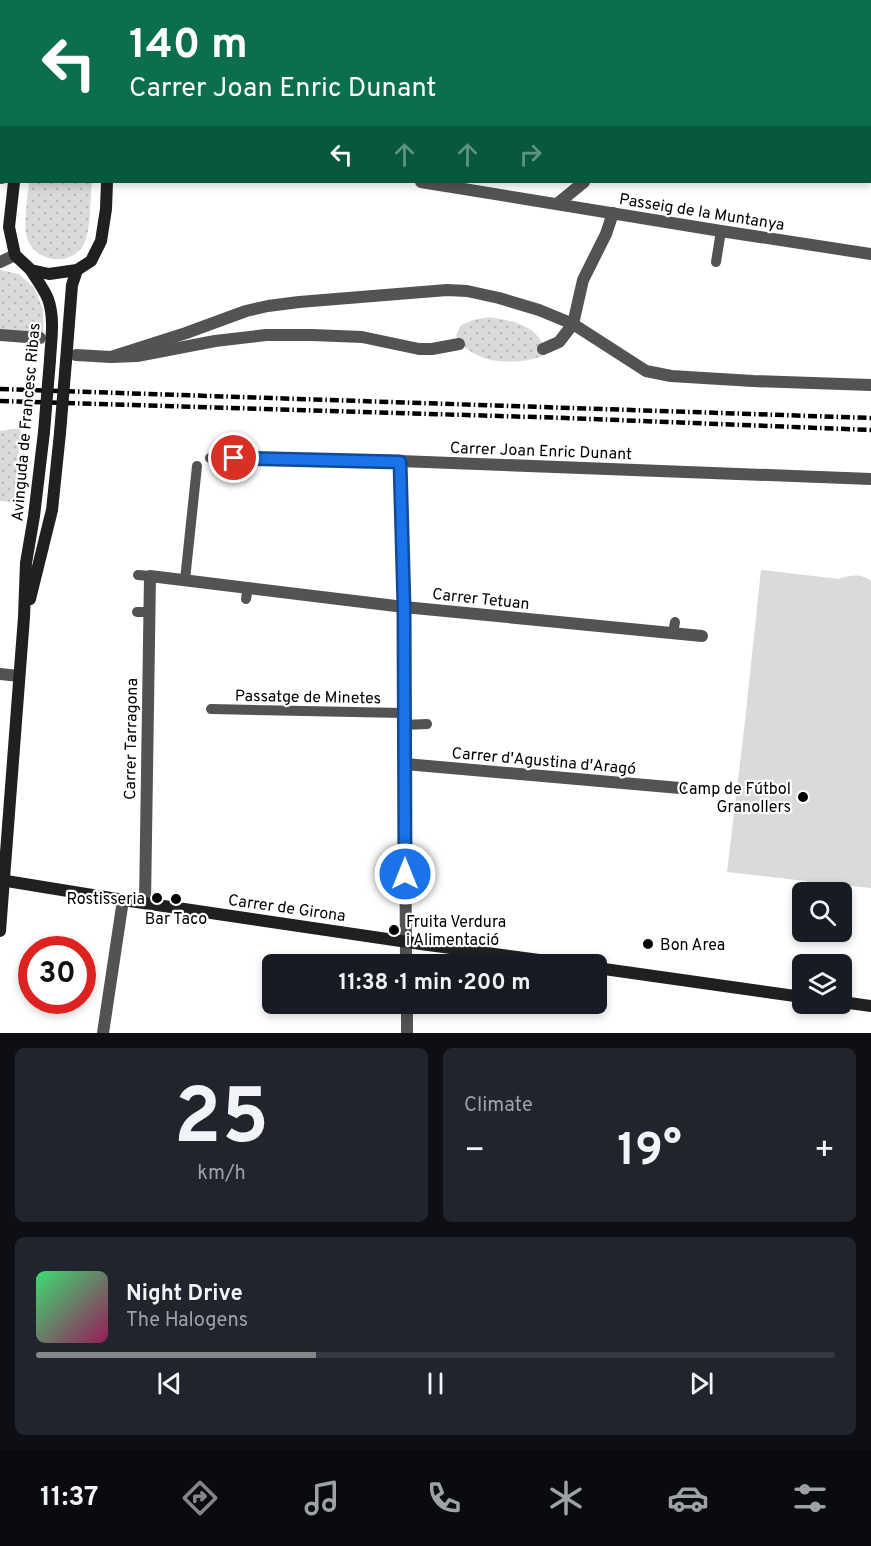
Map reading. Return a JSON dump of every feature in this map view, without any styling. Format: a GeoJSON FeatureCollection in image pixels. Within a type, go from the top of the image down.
{"type":"FeatureCollection","features":[{"type":"Feature","properties":{"kind":"street"},"geometry":{"type":"LineString","coordinates":[[0,262],[15,255],[9,227],[14,183]]}},
{"type":"Feature","properties":{"kind":"street"},"geometry":{"type":"LineString","coordinates":[[31,270],[50,274],[77,270],[91,261],[101,241],[107,183]]}},
{"type":"Feature","properties":{"kind":"street","name":"Passeig de la Muntanya"},"geometry":{"type":"LineString","coordinates":[[427,183],[871,254]]}},
{"type":"Feature","properties":{"kind":"street"},"geometry":{"type":"LineString","coordinates":[[557,204],[583,183]]}},
{"type":"Feature","properties":{"kind":"street"},"geometry":{"type":"LineString","coordinates":[[543,349],[559,342],[573,324],[583,280],[606,234],[613,213]]}},
{"type":"Feature","properties":{"kind":"street","name":"Avinguda de Francesc Ribas"},"geometry":{"type":"LineString","coordinates":[[0,931],[2,880],[24,617],[26,562],[44,432],[52,332],[47,296],[31,270],[15,255]]}},
{"type":"Feature","properties":{"kind":"street","name":"Avinguda de Francesc Ribas"},"geometry":{"type":"LineString","coordinates":[[24,617],[52,510],[71,358],[72,285],[77,270]]}},
{"type":"Feature","properties":{"kind":"street"},"geometry":{"type":"LineString","coordinates":[[111,357],[246,311],[268,306],[447,290],[467,291],[539,310],[573,324],[646,371],[671,376],[871,385]]}},
{"type":"Feature","properties":{"kind":"street"},"geometry":{"type":"LineString","coordinates":[[71,358],[136,356],[266,334],[362,337],[419,349],[459,344]]}},
{"type":"Feature","properties":{"kind":"street"},"geometry":{"type":"LineString","coordinates":[[0,335],[40,338]]}},
{"type":"Feature","properties":{"kind":"street"},"geometry":{"type":"LineString","coordinates":[[400,462],[404,607],[406,954]]}},
{"type":"Feature","properties":{"kind":"street","name":"Carrer Joan Enric Dunant"},"geometry":{"type":"LineString","coordinates":[[400,462],[871,479]]}},
{"type":"Feature","properties":{"kind":"street","name":"Carrer Tetuan"},"geometry":{"type":"LineString","coordinates":[[144,575],[185,580],[247,593],[674,627],[702,636]]}},
{"type":"Feature","properties":{"kind":"street","name":"Carrer Tarragona"},"geometry":{"type":"LineString","coordinates":[[144,575],[145,903]]}},
{"type":"Feature","properties":{"kind":"street"},"geometry":{"type":"LineString","coordinates":[[0,674],[19,676]]}},
{"type":"Feature","properties":{"kind":"street","name":"Carrer d'Agustina d'Aragó"},"geometry":{"type":"LineString","coordinates":[[405,764],[680,788]]}},
{"type":"Feature","properties":{"kind":"street","name":"Carrer de Girona"},"geometry":{"type":"LineString","coordinates":[[2,880],[123,900],[495,954]]}},
{"type":"Feature","properties":{"kind":"street"},"geometry":{"type":"LineString","coordinates":[[103,1033],[123,900]]}},
{"type":"Feature","properties":{"kind":"street"},"geometry":{"type":"LineString","coordinates":[[607,969],[792,996]]}},
{"type":"Feature","properties":{"kind":"street"},"geometry":{"type":"LineString","coordinates":[[852,1003],[871,1006]]}},
{"type":"Feature","properties":{"kind":"street"},"geometry":{"type":"LineString","coordinates":[[407,1014],[407,1033]]}},
{"type":"Feature","properties":{"kind":"lane"},"geometry":{"type":"LineString","coordinates":[[716,262],[721,231]]}},
{"type":"Feature","properties":{"kind":"lane","name":"Carrer Joan Enric Dunant"},"geometry":{"type":"LineString","coordinates":[[210,458],[400,462]]}},
{"type":"Feature","properties":{"kind":"lane"},"geometry":{"type":"LineString","coordinates":[[185,580],[197,466]]}},
{"type":"Feature","properties":{"kind":"lane","name":"Passatge de Minetes"},"geometry":{"type":"LineString","coordinates":[[211,709],[404,719],[427,724]]}},
{"type":"Feature","properties":{"kind":"shaded area"},"geometry":{"type":"Polygon","coordinates":[[[29,183],[92,183],[87,236],[79,250],[72,256],[54,259],[38,253],[31,246],[25,225],[29,183]]]}},
{"type":"Feature","properties":{"kind":"shaded area"},"geometry":{"type":"Polygon","coordinates":[[[0,270],[19,274],[34,288],[43,309],[44,344],[0,338],[0,270]]]}},
{"type":"Feature","properties":{"kind":"shaded area"},"geometry":{"type":"Polygon","coordinates":[[[489,317],[518,323],[531,330],[541,341],[544,355],[514,362],[491,360],[459,344],[456,335],[461,325],[489,317]]]}},
{"type":"Feature","properties":{"kind":"shaded area"},"geometry":{"type":"Polygon","coordinates":[[[21,428],[14,502],[0,501],[0,431],[21,428]]]}},
{"type":"Feature","properties":{"kind":"shaded area","name":"Camp de Fútbol Granollers"},"geometry":{"type":"Polygon","coordinates":[[[761,570],[839,579],[859,576],[871,581],[871,888],[852,886],[852,882],[807,882],[727,872],[761,570]]]}},
{"type":"Feature","properties":{"kind":"railway"},"geometry":{"type":"LineString","coordinates":[[0,389],[871,418]]}},
{"type":"Feature","properties":{"kind":"railway"},"geometry":{"type":"LineString","coordinates":[[0,401],[566,418],[871,430]]}},
{"type":"Feature","properties":{"kind":"place","name":"Camp de Fútbol Granollers"},"geometry":{"type":"Point","coordinates":[803,797]}},
{"type":"Feature","properties":{"kind":"place","name":"Rostisseria"},"geometry":{"type":"Point","coordinates":[157,898]}},
{"type":"Feature","properties":{"kind":"place","name":"Bar Taco"},"geometry":{"type":"Point","coordinates":[176,899]}},
{"type":"Feature","properties":{"kind":"place","name":"Fruita Verdura i Alimentació"},"geometry":{"type":"Point","coordinates":[394,930]}},
{"type":"Feature","properties":{"kind":"place","name":"Bon Area"},"geometry":{"type":"Point","coordinates":[648,944]}},
{"type":"Feature","properties":{"kind":"route"},"geometry":{"type":"LineString","coordinates":[[234,458],[400,462],[404,607],[405,874]]}}]}
